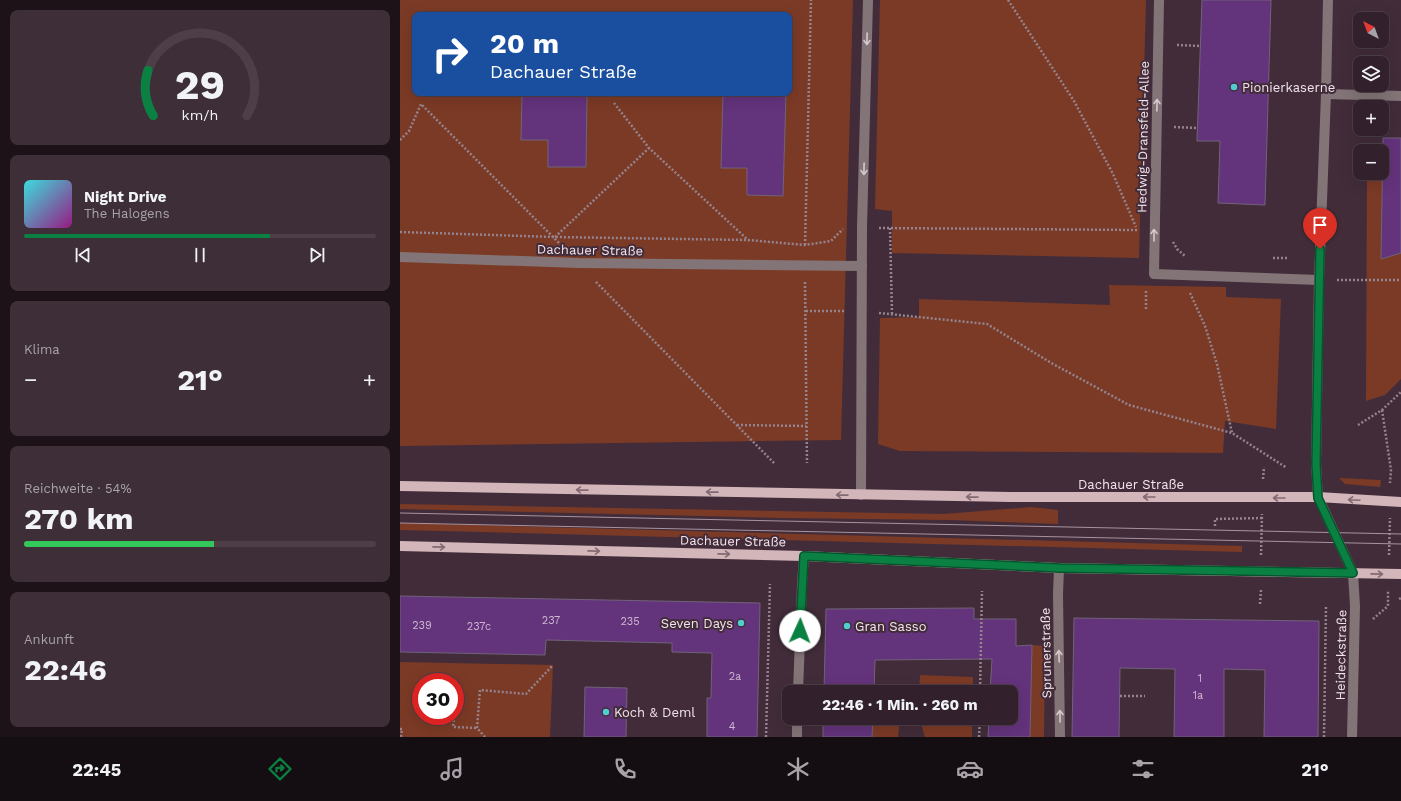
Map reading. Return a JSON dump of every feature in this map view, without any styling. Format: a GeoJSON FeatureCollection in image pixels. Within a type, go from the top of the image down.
{"type":"FeatureCollection","features":[{"type":"Feature","properties":{"kind":"main road","name":"Dachauer Straße"},"geometry":{"type":"LineString","coordinates":[[400,486],[1011,497],[1318,498],[1401,502]]}},
{"type":"Feature","properties":{"kind":"main road","name":"Dachauer Straße"},"geometry":{"type":"LineString","coordinates":[[400,546],[804,556],[1059,568],[1401,574]]}},
{"type":"Feature","properties":{"kind":"street"},"geometry":{"type":"LineString","coordinates":[[862,495],[862,266],[868,0]]}},
{"type":"Feature","properties":{"kind":"street","name":"Hedwig-Dransfeld-Allee"},"geometry":{"type":"LineString","coordinates":[[1159,0],[1154,274],[1188,276]]}},
{"type":"Feature","properties":{"kind":"street"},"geometry":{"type":"LineString","coordinates":[[1328,0],[1319,280],[1316,464],[1318,498],[1353,573]]}},
{"type":"Feature","properties":{"kind":"street"},"geometry":{"type":"LineString","coordinates":[[1326,94],[1401,96]]}},
{"type":"Feature","properties":{"kind":"street","name":"Dachauer Straße"},"geometry":{"type":"LineString","coordinates":[[400,257],[579,263],[862,266]]}},
{"type":"Feature","properties":{"kind":"street"},"geometry":{"type":"LineString","coordinates":[[1188,276],[1319,280]]}},
{"type":"Feature","properties":{"kind":"street"},"geometry":{"type":"LineString","coordinates":[[798,685],[804,556]]}},
{"type":"Feature","properties":{"kind":"street","name":"Sprunerstraße"},"geometry":{"type":"LineString","coordinates":[[1059,568],[1060,737]]}},
{"type":"Feature","properties":{"kind":"street","name":"Heideckstraße"},"geometry":{"type":"LineString","coordinates":[[1352,737],[1355,606],[1353,573]]}},
{"type":"Feature","properties":{"kind":"street"},"geometry":{"type":"LineString","coordinates":[[797,725],[797,737]]}},
{"type":"Feature","properties":{"kind":"path"},"geometry":{"type":"LineString","coordinates":[[807,463],[805,245],[811,0]]}},
{"type":"Feature","properties":{"kind":"path"},"geometry":{"type":"LineString","coordinates":[[1008,0],[1074,101],[1113,174],[1137,230]]}},
{"type":"Feature","properties":{"kind":"path"},"geometry":{"type":"LineString","coordinates":[[1174,45],[1200,46]]}},
{"type":"Feature","properties":{"kind":"path"},"geometry":{"type":"LineString","coordinates":[[614,103],[649,148],[748,240]]}},
{"type":"Feature","properties":{"kind":"path"},"geometry":{"type":"LineString","coordinates":[[400,140],[409,131],[421,104],[554,237],[774,463]]}},
{"type":"Feature","properties":{"kind":"path"},"geometry":{"type":"LineString","coordinates":[[1172,134],[1172,126],[1197,128]]}},
{"type":"Feature","properties":{"kind":"path"},"geometry":{"type":"LineString","coordinates":[[554,237],[649,148]]}},
{"type":"Feature","properties":{"kind":"path"},"geometry":{"type":"LineString","coordinates":[[892,314],[890,228],[1137,230],[1154,234],[1169,232],[1177,249],[1188,258],[1189,291],[1205,326],[1218,364],[1232,433]]}},
{"type":"Feature","properties":{"kind":"path"},"geometry":{"type":"LineString","coordinates":[[400,232],[554,237],[748,240],[805,245]]}},
{"type":"Feature","properties":{"kind":"path"},"geometry":{"type":"LineString","coordinates":[[1267,258],[1287,258]]}},
{"type":"Feature","properties":{"kind":"path"},"geometry":{"type":"LineString","coordinates":[[1319,280],[1401,280]]}},
{"type":"Feature","properties":{"kind":"path"},"geometry":{"type":"LineString","coordinates":[[806,311],[862,311],[987,324],[1053,364],[1129,404],[1232,433],[1287,468]]}},
{"type":"Feature","properties":{"kind":"path"},"geometry":{"type":"LineString","coordinates":[[1358,425],[1382,410],[1401,392]]}},
{"type":"Feature","properties":{"kind":"path"},"geometry":{"type":"LineString","coordinates":[[1382,410],[1391,470],[1388,606]]}},
{"type":"Feature","properties":{"kind":"path"},"geometry":{"type":"LineString","coordinates":[[736,425],[806,426]]}},
{"type":"Feature","properties":{"kind":"path"},"geometry":{"type":"LineString","coordinates":[[1260,604],[1264,467]]}},
{"type":"Feature","properties":{"kind":"path"},"geometry":{"type":"LineString","coordinates":[[1215,526],[1215,519],[1262,518]]}},
{"type":"Feature","properties":{"kind":"path"},"geometry":{"type":"LineString","coordinates":[[766,737],[770,584]]}},
{"type":"Feature","properties":{"kind":"path"},"geometry":{"type":"LineString","coordinates":[[980,685],[982,591]]}},
{"type":"Feature","properties":{"kind":"path"},"geometry":{"type":"LineString","coordinates":[[1324,737],[1326,605]]}},
{"type":"Feature","properties":{"kind":"path"},"geometry":{"type":"LineString","coordinates":[[477,728],[480,690],[526,694],[554,665]]}},
{"type":"Feature","properties":{"kind":"path"},"geometry":{"type":"LineString","coordinates":[[1120,696],[1145,696]]}},
{"type":"Feature","properties":{"kind":"path"},"geometry":{"type":"LineString","coordinates":[[453,725],[453,727],[477,728],[485,737]]}},
{"type":"Feature","properties":{"kind":"path"},"geometry":{"type":"LineString","coordinates":[[979,737],[980,725]]}},
{"type":"Feature","properties":{"kind":"path"},"geometry":{"type":"LineString","coordinates":[[400,729],[402,729],[401,737]]}},
{"type":"Feature","properties":{"kind":"shaded area"},"geometry":{"type":"Polygon","coordinates":[[[400,0],[853,0],[841,440],[400,446],[400,0]]]}},
{"type":"Feature","properties":{"kind":"shaded area"},"geometry":{"type":"Polygon","coordinates":[[[880,0],[1146,0],[1139,258],[892,253],[892,211],[875,209],[880,0]]]}},
{"type":"Feature","properties":{"kind":"shaded area"},"geometry":{"type":"Polygon","coordinates":[[[1367,180],[1383,180],[1381,258],[1401,253],[1401,379],[1385,395],[1366,401],[1367,180]]]}},
{"type":"Feature","properties":{"kind":"shaded area"},"geometry":{"type":"Polygon","coordinates":[[[1109,285],[1226,287],[1226,297],[1281,299],[1276,429],[1225,421],[1223,453],[900,451],[878,444],[880,318],[919,317],[919,299],[1110,305],[1109,285]]]}},
{"type":"Feature","properties":{"kind":"shaded area"},"geometry":{"type":"Polygon","coordinates":[[[1339,478],[1381,480],[1380,487],[1345,484],[1339,478]]]}},
{"type":"Feature","properties":{"kind":"shaded area"},"geometry":{"type":"Polygon","coordinates":[[[400,504],[944,514],[1031,507],[1058,510],[1058,524],[950,520],[784,518],[400,509],[400,504]]]}},
{"type":"Feature","properties":{"kind":"shaded area"},"geometry":{"type":"Polygon","coordinates":[[[400,523],[1242,546],[1242,552],[400,530],[400,523]]]}},
{"type":"Feature","properties":{"kind":"shaded area"},"geometry":{"type":"Polygon","coordinates":[[[1032,645],[1045,646],[1044,737],[1030,737],[1032,645]]]}},
{"type":"Feature","properties":{"kind":"shaded area"},"geometry":{"type":"Polygon","coordinates":[[[400,662],[553,665],[550,737],[400,737],[400,662]]]}},
{"type":"Feature","properties":{"kind":"shaded area"},"geometry":{"type":"Polygon","coordinates":[[[920,675],[973,677],[973,685],[919,685],[920,675]]]}},
{"type":"Feature","properties":{"kind":"shaded area"},"geometry":{"type":"Polygon","coordinates":[[[873,725],[899,725],[898,737],[872,737],[873,725]]]}},
{"type":"Feature","properties":{"kind":"shaded area"},"geometry":{"type":"Polygon","coordinates":[[[921,725],[972,725],[972,737],[925,737],[921,725]]]}},
{"type":"Feature","properties":{"kind":"building","name":"Pionierkaserne"},"geometry":{"type":"Polygon","coordinates":[[[1202,0],[1271,0],[1265,205],[1218,203],[1220,141],[1197,141],[1202,0]]]}},
{"type":"Feature","properties":{"kind":"building"},"geometry":{"type":"Polygon","coordinates":[[[522,96],[587,96],[586,167],[548,167],[548,140],[521,140],[522,96]]]}},
{"type":"Feature","properties":{"kind":"building"},"geometry":{"type":"Polygon","coordinates":[[[723,96],[786,96],[783,196],[747,195],[747,168],[721,168],[723,96]]]}},
{"type":"Feature","properties":{"kind":"building"},"geometry":{"type":"Polygon","coordinates":[[[1383,138],[1401,138],[1401,253],[1381,259],[1382,180],[1389,180],[1389,144],[1383,144],[1383,138]]]}},
{"type":"Feature","properties":{"kind":"building"},"geometry":{"type":"Polygon","coordinates":[[[400,596],[760,603],[757,737],[707,737],[707,698],[711,698],[712,653],[672,652],[672,643],[546,640],[545,655],[400,652],[400,596]]]}},
{"type":"Feature","properties":{"kind":"building"},"geometry":{"type":"Polygon","coordinates":[[[974,608],[974,619],[1016,619],[1016,646],[1032,645],[1030,737],[988,737],[989,725],[1018,725],[1018,685],[990,685],[992,659],[875,660],[874,685],[824,685],[826,609],[974,608]]]}},
{"type":"Feature","properties":{"kind":"building"},"geometry":{"type":"Polygon","coordinates":[[[1074,618],[1319,621],[1318,737],[1264,737],[1265,670],[1224,669],[1224,737],[1174,737],[1175,669],[1120,668],[1119,737],[1072,737],[1074,618]]]}},
{"type":"Feature","properties":{"kind":"building","name":"Koch & Deml"},"geometry":{"type":"Polygon","coordinates":[[[585,687],[627,688],[626,737],[584,737],[585,687]]]}},
{"type":"Feature","properties":{"kind":"building"},"geometry":{"type":"Polygon","coordinates":[[[823,725],[873,725],[872,737],[823,737],[823,725]]]}},
{"type":"Feature","properties":{"kind":"tram line"},"geometry":{"type":"LineString","coordinates":[[400,513],[1401,534]]}},
{"type":"Feature","properties":{"kind":"tram line"},"geometry":{"type":"LineString","coordinates":[[400,523],[1401,544]]}},
{"type":"Feature","properties":{"kind":"place","name":"Pionierkaserne"},"geometry":{"type":"Point","coordinates":[1234,87]}},
{"type":"Feature","properties":{"kind":"place","name":"Seven Days"},"geometry":{"type":"Point","coordinates":[741,623]}},
{"type":"Feature","properties":{"kind":"place","name":"Gran Sasso"},"geometry":{"type":"Point","coordinates":[847,626]}},
{"type":"Feature","properties":{"kind":"place","name":"Koch & Deml"},"geometry":{"type":"Point","coordinates":[606,712]}},
{"type":"Feature","properties":{"kind":"route"},"geometry":{"type":"LineString","coordinates":[[800,631],[804,556],[1059,568],[1353,573],[1318,498],[1316,464],[1320,249]]}}]}
